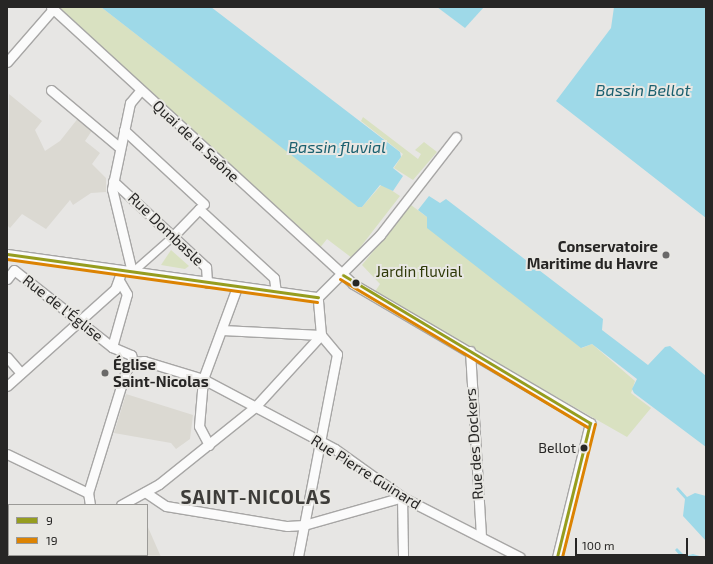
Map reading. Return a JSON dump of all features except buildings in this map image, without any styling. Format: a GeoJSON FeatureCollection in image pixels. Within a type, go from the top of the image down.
{"type":"FeatureCollection","features":[{"type":"Feature","properties":{"kind":"street"},"geometry":{"type":"LineString","coordinates":[[7,62],[52,8]]}},
{"type":"Feature","properties":{"kind":"street","name":"Quai de la Saône"},"geometry":{"type":"LineString","coordinates":[[52,8],[343,275],[590,423],[557,557]]}},
{"type":"Feature","properties":{"kind":"street"},"geometry":{"type":"LineString","coordinates":[[51,90],[120,148]]}},
{"type":"Feature","properties":{"kind":"street"},"geometry":{"type":"LineString","coordinates":[[132,272],[113,181],[130,103],[141,90]]}},
{"type":"Feature","properties":{"kind":"street"},"geometry":{"type":"LineString","coordinates":[[124,130],[274,278],[276,288]]}},
{"type":"Feature","properties":{"kind":"street"},"geometry":{"type":"LineString","coordinates":[[318,297],[354,264],[456,137]]}},
{"type":"Feature","properties":{"kind":"street","name":"Rue Dombasle"},"geometry":{"type":"LineString","coordinates":[[113,181],[174,235],[206,267],[207,283]]}},
{"type":"Feature","properties":{"kind":"street"},"geometry":{"type":"LineString","coordinates":[[132,272],[174,235],[201,207]]}},
{"type":"Feature","properties":{"kind":"street"},"geometry":{"type":"LineString","coordinates":[[11,254],[237,287],[276,288],[318,297]]}},
{"type":"Feature","properties":{"kind":"street","name":"Rue de l'Église"},"geometry":{"type":"LineString","coordinates":[[11,254],[14,270],[112,347],[131,355],[133,362]]}},
{"type":"Feature","properties":{"kind":"street"},"geometry":{"type":"LineString","coordinates":[[7,279],[14,270]]}},
{"type":"Feature","properties":{"kind":"street"},"geometry":{"type":"LineString","coordinates":[[7,386],[120,282],[122,270]]}},
{"type":"Feature","properties":{"kind":"street"},"geometry":{"type":"LineString","coordinates":[[112,347],[128,294],[120,282]]}},
{"type":"Feature","properties":{"kind":"street"},"geometry":{"type":"LineString","coordinates":[[209,445],[199,426],[203,380],[237,287]]}},
{"type":"Feature","properties":{"kind":"street"},"geometry":{"type":"LineString","coordinates":[[298,557],[337,354],[321,335],[318,297]]}},
{"type":"Feature","properties":{"kind":"street"},"geometry":{"type":"LineString","coordinates":[[222,330],[321,335]]}},
{"type":"Feature","properties":{"kind":"street"},"geometry":{"type":"LineString","coordinates":[[123,504],[145,492],[209,445],[255,407],[321,335]]}},
{"type":"Feature","properties":{"kind":"street","name":"Rue des Dockers"},"geometry":{"type":"LineString","coordinates":[[470,351],[481,536]]}},
{"type":"Feature","properties":{"kind":"street"},"geometry":{"type":"LineString","coordinates":[[7,357],[21,373]]}},
{"type":"Feature","properties":{"kind":"street"},"geometry":{"type":"LineString","coordinates":[[90,504],[88,493],[126,370],[133,362],[144,361],[203,380],[255,407]]}},
{"type":"Feature","properties":{"kind":"street","name":"Rue Pierre Guinard"},"geometry":{"type":"LineString","coordinates":[[255,407],[320,442],[402,497],[520,557]]}},
{"type":"Feature","properties":{"kind":"street"},"geometry":{"type":"LineString","coordinates":[[7,454],[88,493]]}},
{"type":"Feature","properties":{"kind":"street"},"geometry":{"type":"LineString","coordinates":[[145,492],[166,506],[287,526],[304,525],[402,497],[403,557]]}},
{"type":"Feature","properties":{"kind":"shaded area"},"geometry":{"type":"Polygon","coordinates":[[[9,94],[42,121],[35,130],[45,151],[60,141],[79,117],[93,129],[85,141],[100,153],[92,164],[106,178],[106,192],[91,193],[73,205],[70,200],[46,229],[22,214],[10,228],[7,225],[9,94]]]}},
{"type":"Feature","properties":{"kind":"shaded area"},"geometry":{"type":"Polygon","coordinates":[[[126,394],[193,415],[190,439],[176,449],[171,443],[114,433],[126,394]]]}},
{"type":"Feature","properties":{"kind":"shaded area"},"geometry":{"type":"Polygon","coordinates":[[[148,527],[161,557],[83,557],[148,556],[148,527]]]}},
{"type":"Feature","properties":{"kind":"green space","name":"Jardin fluvial"},"geometry":{"type":"Polygon","coordinates":[[[58,7],[101,7],[358,206],[362,207],[382,184],[400,196],[352,258],[327,239],[319,249],[58,7]]]}},
{"type":"Feature","properties":{"kind":"green space"},"geometry":{"type":"Polygon","coordinates":[[[363,117],[418,159],[421,154],[415,150],[424,142],[437,152],[413,180],[394,168],[403,154],[361,121],[363,117]]]}},
{"type":"Feature","properties":{"kind":"green space","name":"Jardin fluvial"},"geometry":{"type":"Polygon","coordinates":[[[411,205],[427,217],[428,227],[582,348],[592,344],[635,381],[631,393],[651,408],[627,437],[374,293],[380,284],[362,265],[411,205]]]}},
{"type":"Feature","properties":{"kind":"green space"},"geometry":{"type":"Polygon","coordinates":[[[171,250],[189,266],[185,269],[161,265],[171,250]]]}},
{"type":"Feature","properties":{"kind":"water","name":"Bassin fluvial"},"geometry":{"type":"Polygon","coordinates":[[[101,7],[211,7],[400,152],[401,157],[393,168],[403,176],[393,191],[380,185],[362,207],[358,207],[101,7]]]}},
{"type":"Feature","properties":{"kind":"water"},"geometry":{"type":"Polygon","coordinates":[[[437,7],[484,7],[465,28],[437,7]]]}},
{"type":"Feature","properties":{"kind":"water","name":"Bassin Bellot"},"geometry":{"type":"Polygon","coordinates":[[[614,7],[706,7],[706,218],[556,101],[611,28],[614,7]]]}},
{"type":"Feature","properties":{"kind":"water"},"geometry":{"type":"Polygon","coordinates":[[[429,196],[440,203],[446,199],[603,319],[602,330],[648,365],[665,347],[670,346],[706,376],[706,447],[634,393],[632,389],[637,379],[592,344],[581,348],[427,228],[427,217],[418,210],[429,196]]]}},
{"type":"Feature","properties":{"kind":"water"},"geometry":{"type":"Polygon","coordinates":[[[678,487],[687,497],[695,493],[706,496],[706,541],[683,516],[685,499],[676,489],[678,487]]]}},
{"type":"Feature","properties":{"kind":"water"},"geometry":{"type":"Polygon","coordinates":[[[677,548],[685,556],[693,554],[703,557],[681,557],[675,550],[677,548]]]}},
{"type":"Feature","properties":{"kind":"transit line","name":"9"},"geometry":{"type":"LineString","coordinates":[[7,254],[318,297]]}},
{"type":"Feature","properties":{"kind":"transit line","name":"19"},"geometry":{"type":"LineString","coordinates":[[7,259],[317,302]]}},
{"type":"Feature","properties":{"kind":"transit line","name":"9"},"geometry":{"type":"LineString","coordinates":[[343,275],[590,423]]}},
{"type":"Feature","properties":{"kind":"transit line","name":"19"},"geometry":{"type":"LineString","coordinates":[[340,279],[587,427]]}},
{"type":"Feature","properties":{"kind":"transit line","name":"9"},"geometry":{"type":"LineString","coordinates":[[557,557],[590,423]]}},
{"type":"Feature","properties":{"kind":"transit line","name":"19"},"geometry":{"type":"LineString","coordinates":[[562,557],[595,424]]}},
{"type":"Feature","properties":{"kind":"place","name":"Conservatoire Maritime du Havre"},"geometry":{"type":"Point","coordinates":[666,255]}},
{"type":"Feature","properties":{"kind":"place","name":"Église Saint-Nicolas"},"geometry":{"type":"Point","coordinates":[105,373]}},
{"type":"Feature","properties":{"kind":"place","name":"Bellot"},"geometry":{"type":"Point","coordinates":[584,448]}},
{"type":"Feature","properties":{"kind":"district","name":"SAINT-NICOLAS"},"geometry":{"type":"Point","coordinates":[256,497]}}]}
